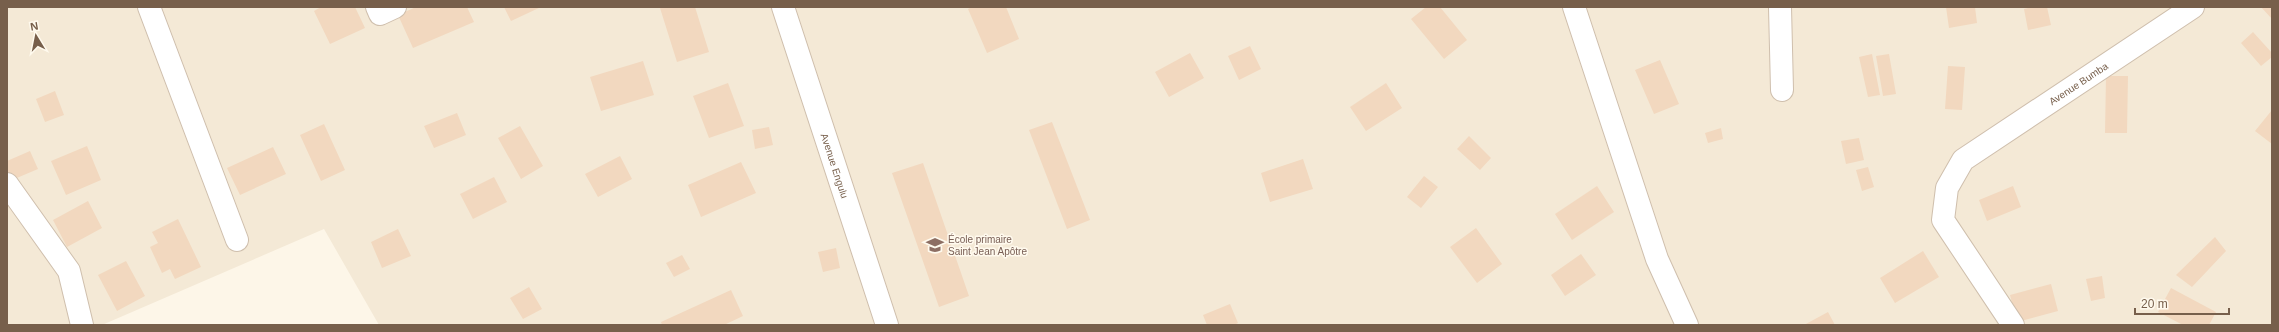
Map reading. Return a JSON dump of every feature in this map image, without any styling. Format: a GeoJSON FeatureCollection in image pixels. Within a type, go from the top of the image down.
{"type":"FeatureCollection","features":[{"type":"Feature","properties":{"kind":"street"},"geometry":{"type":"LineString","coordinates":[[149,7],[237,240]]}},
{"type":"Feature","properties":{"kind":"street","name":"Avenue Engulu"},"geometry":{"type":"LineString","coordinates":[[783,7],[887,325]]}},
{"type":"Feature","properties":{"kind":"street"},"geometry":{"type":"LineString","coordinates":[[1574,7],[1656,259],[1687,325]]}},
{"type":"Feature","properties":{"kind":"street"},"geometry":{"type":"LineString","coordinates":[[1780,7],[1782,90]]}},
{"type":"Feature","properties":{"kind":"street","name":"Avenue Bumba"},"geometry":{"type":"LineString","coordinates":[[2013,325],[1943,220],[1947,188],[1963,160],[2193,7]]}},
{"type":"Feature","properties":{"kind":"street"},"geometry":{"type":"LineString","coordinates":[[7,184],[69,270],[82,325]]}},
{"type":"Feature","properties":{"kind":"shaded area"},"geometry":{"type":"Polygon","coordinates":[[[7,7],[2272,7],[2272,325],[379,325],[324,229],[102,325],[7,325],[7,7]]]}},
{"type":"Feature","properties":{"kind":"building"},"geometry":{"type":"Polygon","coordinates":[[[321,7],[355,7],[365,28],[330,44],[314,11],[321,7]]]}},
{"type":"Feature","properties":{"kind":"building"},"geometry":{"type":"Polygon","coordinates":[[[416,7],[467,7],[474,22],[413,48],[398,15],[416,7]]]}},
{"type":"Feature","properties":{"kind":"building"},"geometry":{"type":"Polygon","coordinates":[[[504,7],[541,7],[511,21],[504,7]]]}},
{"type":"Feature","properties":{"kind":"building"},"geometry":{"type":"Polygon","coordinates":[[[695,7],[709,52],[677,62],[660,8],[695,7]]]}},
{"type":"Feature","properties":{"kind":"building"},"geometry":{"type":"Polygon","coordinates":[[[972,7],[1006,7],[1019,39],[987,53],[968,9],[972,7]]]}},
{"type":"Feature","properties":{"kind":"building"},"geometry":{"type":"Polygon","coordinates":[[[1426,7],[1440,7],[1467,40],[1444,59],[1411,19],[1426,7]]]}},
{"type":"Feature","properties":{"kind":"building"},"geometry":{"type":"Polygon","coordinates":[[[1946,7],[1975,7],[1977,23],[1949,28],[1946,7]]]}},
{"type":"Feature","properties":{"kind":"building"},"geometry":{"type":"Polygon","coordinates":[[[2032,7],[2047,7],[2051,25],[2028,30],[2024,9],[2032,7]]]}},
{"type":"Feature","properties":{"kind":"building"},"geometry":{"type":"Polygon","coordinates":[[[2261,7],[2272,7],[2272,19],[2261,7]]]}},
{"type":"Feature","properties":{"kind":"building"},"geometry":{"type":"Polygon","coordinates":[[[2253,32],[2272,53],[2272,57],[2261,66],[2241,43],[2253,32]]]}},
{"type":"Feature","properties":{"kind":"building"},"geometry":{"type":"Polygon","coordinates":[[[1250,46],[1261,69],[1239,80],[1228,56],[1250,46]]]}},
{"type":"Feature","properties":{"kind":"building"},"geometry":{"type":"Polygon","coordinates":[[[1190,53],[1204,78],[1169,97],[1155,72],[1190,53]]]}},
{"type":"Feature","properties":{"kind":"building"},"geometry":{"type":"Polygon","coordinates":[[[1872,54],[1880,95],[1868,97],[1859,57],[1872,54]]]}},
{"type":"Feature","properties":{"kind":"building"},"geometry":{"type":"Polygon","coordinates":[[[1889,54],[1896,94],[1883,96],[1876,56],[1889,54]]]}},
{"type":"Feature","properties":{"kind":"building"},"geometry":{"type":"Polygon","coordinates":[[[1660,60],[1679,104],[1654,114],[1635,70],[1660,60]]]}},
{"type":"Feature","properties":{"kind":"building"},"geometry":{"type":"Polygon","coordinates":[[[643,61],[654,95],[601,111],[590,77],[643,61]]]}},
{"type":"Feature","properties":{"kind":"building"},"geometry":{"type":"Polygon","coordinates":[[[1948,66],[1965,67],[1962,110],[1945,109],[1948,66]]]}},
{"type":"Feature","properties":{"kind":"building"},"geometry":{"type":"Polygon","coordinates":[[[2106,76],[2128,76],[2127,133],[2105,133],[2106,76]]]}},
{"type":"Feature","properties":{"kind":"building"},"geometry":{"type":"Polygon","coordinates":[[[728,83],[744,126],[709,138],[693,96],[728,83]]]}},
{"type":"Feature","properties":{"kind":"building"},"geometry":{"type":"Polygon","coordinates":[[[1386,83],[1402,108],[1366,131],[1350,107],[1386,83]]]}},
{"type":"Feature","properties":{"kind":"building"},"geometry":{"type":"Polygon","coordinates":[[[55,91],[64,115],[45,122],[36,99],[55,91]]]}},
{"type":"Feature","properties":{"kind":"building"},"geometry":{"type":"Polygon","coordinates":[[[2272,110],[2272,144],[2255,131],[2272,110]]]}},
{"type":"Feature","properties":{"kind":"building"},"geometry":{"type":"Polygon","coordinates":[[[457,113],[466,135],[434,148],[424,126],[457,113]]]}},
{"type":"Feature","properties":{"kind":"building"},"geometry":{"type":"Polygon","coordinates":[[[1052,122],[1090,220],[1067,229],[1029,130],[1052,122]]]}},
{"type":"Feature","properties":{"kind":"building"},"geometry":{"type":"Polygon","coordinates":[[[324,124],[345,170],[321,181],[300,135],[324,124]]]}},
{"type":"Feature","properties":{"kind":"building"},"geometry":{"type":"Polygon","coordinates":[[[520,126],[543,166],[521,179],[498,138],[520,126]]]}},
{"type":"Feature","properties":{"kind":"building"},"geometry":{"type":"Polygon","coordinates":[[[769,127],[773,145],[755,149],[752,130],[769,127]]]}},
{"type":"Feature","properties":{"kind":"building"},"geometry":{"type":"Polygon","coordinates":[[[1721,128],[1723,139],[1708,143],[1705,133],[1721,128]]]}},
{"type":"Feature","properties":{"kind":"building"},"geometry":{"type":"Polygon","coordinates":[[[1469,136],[1491,158],[1480,170],[1457,149],[1469,136]]]}},
{"type":"Feature","properties":{"kind":"building"},"geometry":{"type":"Polygon","coordinates":[[[1859,138],[1864,160],[1846,164],[1841,141],[1859,138]]]}},
{"type":"Feature","properties":{"kind":"building"},"geometry":{"type":"Polygon","coordinates":[[[87,146],[101,180],[66,195],[51,161],[87,146]]]}},
{"type":"Feature","properties":{"kind":"building"},"geometry":{"type":"Polygon","coordinates":[[[273,147],[286,174],[240,195],[227,168],[273,147]]]}},
{"type":"Feature","properties":{"kind":"building"},"geometry":{"type":"Polygon","coordinates":[[[30,151],[38,169],[12,180],[7,169],[7,161],[30,151]]]}},
{"type":"Feature","properties":{"kind":"building"},"geometry":{"type":"Polygon","coordinates":[[[620,156],[632,179],[598,197],[585,174],[620,156]]]}},
{"type":"Feature","properties":{"kind":"building"},"geometry":{"type":"Polygon","coordinates":[[[1303,159],[1313,189],[1270,202],[1261,173],[1303,159]]]}},
{"type":"Feature","properties":{"kind":"building"},"geometry":{"type":"Polygon","coordinates":[[[741,162],[756,193],[701,217],[688,185],[741,162]]]}},
{"type":"Feature","properties":{"kind":"building"},"geometry":{"type":"Polygon","coordinates":[[[923,163],[969,296],[939,307],[892,173],[923,163]]]}},
{"type":"Feature","properties":{"kind":"building"},"geometry":{"type":"Polygon","coordinates":[[[1868,167],[1874,187],[1862,191],[1856,170],[1868,167]]]}},
{"type":"Feature","properties":{"kind":"building"},"geometry":{"type":"Polygon","coordinates":[[[1424,176],[1438,187],[1421,208],[1407,197],[1424,176]]]}},
{"type":"Feature","properties":{"kind":"building"},"geometry":{"type":"Polygon","coordinates":[[[494,177],[507,202],[473,219],[460,194],[494,177]]]}},
{"type":"Feature","properties":{"kind":"building"},"geometry":{"type":"Polygon","coordinates":[[[1597,186],[1614,212],[1572,240],[1555,214],[1597,186]]]}},
{"type":"Feature","properties":{"kind":"building"},"geometry":{"type":"Polygon","coordinates":[[[2013,186],[2021,207],[1987,221],[1979,200],[2013,186]]]}},
{"type":"Feature","properties":{"kind":"building"},"geometry":{"type":"Polygon","coordinates":[[[88,201],[102,228],[67,247],[53,220],[88,201]]]}},
{"type":"Feature","properties":{"kind":"building"},"geometry":{"type":"Polygon","coordinates":[[[178,219],[201,267],[175,279],[170,269],[162,273],[150,247],[158,243],[152,232],[178,219]]]}},
{"type":"Feature","properties":{"kind":"building"},"geometry":{"type":"Polygon","coordinates":[[[1476,228],[1502,264],[1477,283],[1450,247],[1476,228]]]}},
{"type":"Feature","properties":{"kind":"building"},"geometry":{"type":"Polygon","coordinates":[[[398,229],[411,256],[382,268],[371,242],[398,229]]]}},
{"type":"Feature","properties":{"kind":"building"},"geometry":{"type":"Polygon","coordinates":[[[2215,237],[2226,251],[2192,287],[2176,275],[2215,237]]]}},
{"type":"Feature","properties":{"kind":"building"},"geometry":{"type":"Polygon","coordinates":[[[836,248],[840,268],[823,272],[818,252],[836,248]]]}},
{"type":"Feature","properties":{"kind":"building"},"geometry":{"type":"Polygon","coordinates":[[[1923,251],[1939,277],[1895,303],[1880,278],[1923,251]]]}},
{"type":"Feature","properties":{"kind":"building"},"geometry":{"type":"Polygon","coordinates":[[[1581,254],[1596,275],[1565,296],[1551,275],[1581,254]]]}},
{"type":"Feature","properties":{"kind":"building"},"geometry":{"type":"Polygon","coordinates":[[[682,255],[690,269],[674,277],[666,263],[682,255]]]}},
{"type":"Feature","properties":{"kind":"building"},"geometry":{"type":"Polygon","coordinates":[[[126,261],[145,296],[117,311],[98,275],[126,261]]]}},
{"type":"Feature","properties":{"kind":"building"},"geometry":{"type":"Polygon","coordinates":[[[2102,276],[2105,298],[2091,301],[2086,279],[2102,276]]]}},
{"type":"Feature","properties":{"kind":"building"},"geometry":{"type":"Polygon","coordinates":[[[2051,284],[2058,311],[2017,322],[2010,295],[2051,284]]]}},
{"type":"Feature","properties":{"kind":"building"},"geometry":{"type":"Polygon","coordinates":[[[529,287],[542,309],[523,319],[510,298],[529,287]]]}},
{"type":"Feature","properties":{"kind":"building"},"geometry":{"type":"Polygon","coordinates":[[[2171,288],[2216,312],[2209,325],[2183,325],[2158,312],[2171,288]]]}},
{"type":"Feature","properties":{"kind":"building"},"geometry":{"type":"Polygon","coordinates":[[[731,290],[743,316],[724,325],[662,325],[661,322],[731,290]]]}},
{"type":"Feature","properties":{"kind":"building"},"geometry":{"type":"Polygon","coordinates":[[[1230,304],[1238,323],[1234,325],[1207,325],[1203,315],[1230,304]]]}},
{"type":"Feature","properties":{"kind":"building"},"geometry":{"type":"Polygon","coordinates":[[[1828,312],[1835,325],[1804,325],[1828,312]]]}},
{"type":"Feature","properties":{"kind":"place","name":"École primaire Saint Jean Apôtre"},"geometry":{"type":"Point","coordinates":[935,245]}}]}
